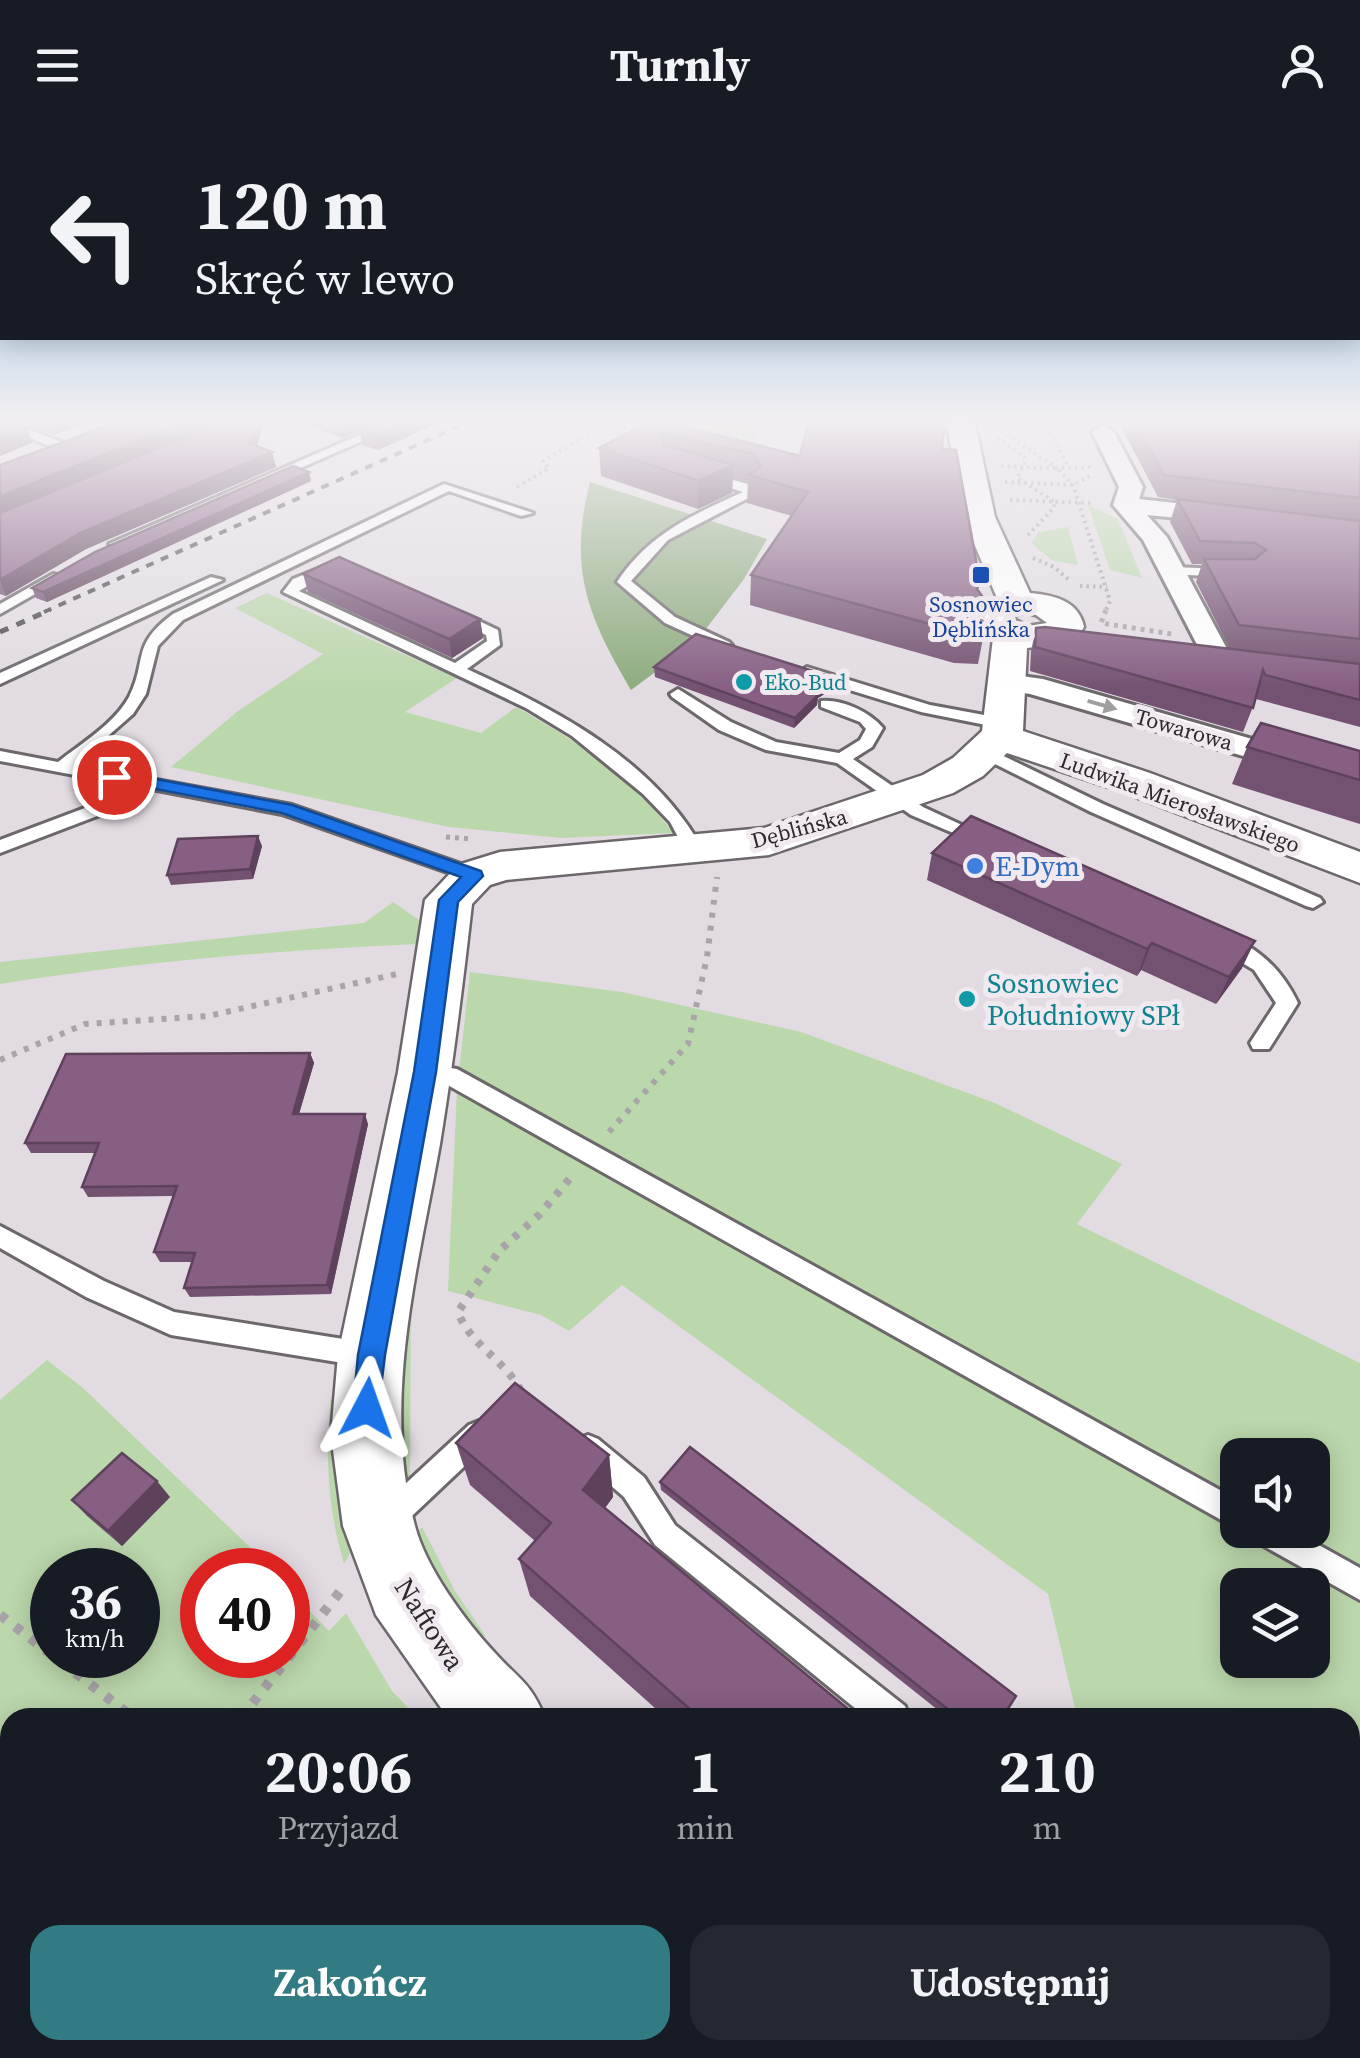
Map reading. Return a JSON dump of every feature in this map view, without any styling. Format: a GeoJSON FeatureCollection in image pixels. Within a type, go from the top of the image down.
{"type":"FeatureCollection","features":[{"type":"Feature","properties":{"kind":"street"},"geometry":{"type":"LineString","coordinates":[[977,509],[1016,618],[1046,637],[1089,626]]}},
{"type":"Feature","properties":{"kind":"street"},"geometry":{"type":"LineString","coordinates":[[1129,509],[1154,537],[1213,650]]}},
{"type":"Feature","properties":{"kind":"street"},"geometry":{"type":"LineString","coordinates":[[1162,509],[1245,518]]}},
{"type":"Feature","properties":{"kind":"street"},"geometry":{"type":"LineString","coordinates":[[998,738],[1009,641],[1016,618]]}},
{"type":"Feature","properties":{"kind":"street"},"geometry":{"type":"LineString","coordinates":[[1177,654],[1213,650],[1256,664]]}},
{"type":"Feature","properties":{"kind":"street","name":"Towarowa"},"geometry":{"type":"LineString","coordinates":[[1007,682],[1032,684],[1360,780]]}},
{"type":"Feature","properties":{"kind":"street","name":"Dęblińska"},"geometry":{"type":"LineString","coordinates":[[478,858],[527,862],[707,859],[938,784],[998,738]]}},
{"type":"Feature","properties":{"kind":"street","name":"Ludwika Mierosławskiego"},"geometry":{"type":"LineString","coordinates":[[998,738],[1135,782],[1360,868]]}},
{"type":"Feature","properties":{"kind":"street","name":"Naftowa"},"geometry":{"type":"LineString","coordinates":[[478,858],[449,900],[425,1072],[371,1355],[365,1435],[379,1526],[402,1590],[466,1680],[495,1708]]}},
{"type":"Feature","properties":{"kind":"lane"},"geometry":{"type":"LineString","coordinates":[[108,548],[198,509]]}},
{"type":"Feature","properties":{"kind":"lane"},"geometry":{"type":"LineString","coordinates":[[60,768],[117,722],[137,698],[147,654],[174,619],[399,509]]}},
{"type":"Feature","properties":{"kind":"lane"},"geometry":{"type":"LineString","coordinates":[[514,509],[526,513]]}},
{"type":"Feature","properties":{"kind":"lane"},"geometry":{"type":"LineString","coordinates":[[718,509],[669,532],[639,556],[624,582],[652,610],[697,636],[733,648]]}},
{"type":"Feature","properties":{"kind":"lane"},"geometry":{"type":"LineString","coordinates":[[0,679],[163,603],[366,516]]}},
{"type":"Feature","properties":{"kind":"lane"},"geometry":{"type":"LineString","coordinates":[[0,609],[78,564]]}},
{"type":"Feature","properties":{"kind":"lane"},"geometry":{"type":"LineString","coordinates":[[346,567],[298,582],[290,592],[532,705],[578,732],[649,790],[707,859]]}},
{"type":"Feature","properties":{"kind":"lane"},"geometry":{"type":"LineString","coordinates":[[1172,571],[1247,574]]}},
{"type":"Feature","properties":{"kind":"lane"},"geometry":{"type":"LineString","coordinates":[[437,607],[494,635],[494,642],[454,671]]}},
{"type":"Feature","properties":{"kind":"lane"},"geometry":{"type":"LineString","coordinates":[[787,666],[927,710],[998,738],[1097,808],[1314,902]]}},
{"type":"Feature","properties":{"kind":"lane"},"geometry":{"type":"LineString","coordinates":[[678,694],[725,726],[772,746],[842,759],[917,811],[1008,850]]}},
{"type":"Feature","properties":{"kind":"lane"},"geometry":{"type":"LineString","coordinates":[[827,704],[866,719],[875,728],[866,743],[842,759]]}},
{"type":"Feature","properties":{"kind":"lane"},"geometry":{"type":"LineString","coordinates":[[0,756],[286,808],[430,860],[478,858]]}},
{"type":"Feature","properties":{"kind":"lane"},"geometry":{"type":"LineString","coordinates":[[0,847],[128,798],[149,783]]}},
{"type":"Feature","properties":{"kind":"lane"},"geometry":{"type":"LineString","coordinates":[[1210,936],[1247,952],[1280,985],[1287,1003],[1261,1043]]}},
{"type":"Feature","properties":{"kind":"lane"},"geometry":{"type":"LineString","coordinates":[[425,1072],[449,1075],[1220,1506]]}},
{"type":"Feature","properties":{"kind":"lane"},"geometry":{"type":"LineString","coordinates":[[0,1236],[95,1289],[171,1323],[371,1355]]}},
{"type":"Feature","properties":{"kind":"lane"},"geometry":{"type":"LineString","coordinates":[[379,1526],[420,1493],[521,1392]]}},
{"type":"Feature","properties":{"kind":"lane"},"geometry":{"type":"LineString","coordinates":[[564,1428],[634,1487],[665,1535],[880,1708]]}},
{"type":"Feature","properties":{"kind":"lane"},"geometry":{"type":"LineString","coordinates":[[1294,1548],[1360,1585]]}},
{"type":"Feature","properties":{"kind":"path"},"geometry":{"type":"LineString","coordinates":[[1026,543],[1024,534],[1053,509]]}},
{"type":"Feature","properties":{"kind":"path"},"geometry":{"type":"LineString","coordinates":[[1080,509],[1110,602],[1089,626]]}},
{"type":"Feature","properties":{"kind":"path"},"geometry":{"type":"LineString","coordinates":[[1032,553],[1063,573],[1074,588],[1106,587]]}},
{"type":"Feature","properties":{"kind":"path"},"geometry":{"type":"LineString","coordinates":[[1089,626],[1213,650]]}},
{"type":"Feature","properties":{"kind":"path"},"geometry":{"type":"LineString","coordinates":[[430,860],[446,836],[478,858]]}},
{"type":"Feature","properties":{"kind":"path"},"geometry":{"type":"LineString","coordinates":[[695,1014],[707,859]]}},
{"type":"Feature","properties":{"kind":"path"},"geometry":{"type":"LineString","coordinates":[[0,1060],[85,1024],[208,1016],[441,962]]}},
{"type":"Feature","properties":{"kind":"path"},"geometry":{"type":"LineString","coordinates":[[458,1312],[461,1325],[514,1372],[521,1392]]}},
{"type":"Feature","properties":{"kind":"path"},"geometry":{"type":"LineString","coordinates":[[249,1708],[342,1589]]}},
{"type":"Feature","properties":{"kind":"path"},"geometry":{"type":"LineString","coordinates":[[0,1615],[121,1708]]}},
{"type":"Feature","properties":{"kind":"green space"},"geometry":{"type":"Polygon","coordinates":[[[585,509],[674,509],[767,539],[744,579],[696,642],[631,690],[603,638],[586,590],[581,540],[585,509]]]}},
{"type":"Feature","properties":{"kind":"green space"},"geometry":{"type":"Polygon","coordinates":[[[1089,509],[1118,519],[1142,578],[1110,570],[1089,509]]]}},
{"type":"Feature","properties":{"kind":"green space"},"geometry":{"type":"Polygon","coordinates":[[[1068,527],[1078,565],[1053,561],[1031,543],[1039,532],[1068,527]]]}},
{"type":"Feature","properties":{"kind":"green space"},"geometry":{"type":"Polygon","coordinates":[[[267,593],[457,678],[405,712],[481,733],[516,707],[621,777],[673,833],[561,838],[449,827],[171,767],[238,711],[323,654],[235,608],[267,593]]]}},
{"type":"Feature","properties":{"kind":"green space"},"geometry":{"type":"Polygon","coordinates":[[[393,902],[419,920],[418,944],[208,958],[0,984],[0,962],[364,923],[393,902]]]}},
{"type":"Feature","properties":{"kind":"green space"},"geometry":{"type":"Polygon","coordinates":[[[470,972],[622,992],[801,1032],[995,1103],[1122,1164],[1077,1224],[1360,1363],[1360,1708],[1075,1708],[1048,1594],[622,1285],[569,1331],[541,1315],[448,1291],[457,1090],[470,972]]]}},
{"type":"Feature","properties":{"kind":"green space"},"geometry":{"type":"Polygon","coordinates":[[[411,1262],[410,1481],[396,1481],[389,1448],[411,1262]]]}},
{"type":"Feature","properties":{"kind":"green space"},"geometry":{"type":"Polygon","coordinates":[[[47,1360],[83,1388],[251,1548],[180,1548],[180,1678],[310,1678],[310,1611],[329,1631],[346,1613],[392,1691],[408,1708],[0,1708],[0,1400],[47,1360]]]}},
{"type":"Feature","properties":{"kind":"green space"},"geometry":{"type":"Polygon","coordinates":[[[331,1396],[356,1543],[344,1564],[329,1481],[331,1396]]]}},
{"type":"Feature","properties":{"kind":"green space"},"geometry":{"type":"Polygon","coordinates":[[[422,1527],[455,1591],[485,1635],[473,1646],[414,1538],[422,1527]]]}},
{"type":"Feature","properties":{"kind":"building"},"geometry":{"type":"Polygon","coordinates":[[[10,509],[137,509],[80,533],[0,580],[0,513],[10,509]]]}},
{"type":"Feature","properties":{"kind":"building"},"geometry":{"type":"Polygon","coordinates":[[[194,509],[227,509],[43,592],[32,588],[95,552],[194,509]]]}},
{"type":"Feature","properties":{"kind":"building"},"geometry":{"type":"Polygon","coordinates":[[[796,509],[967,509],[980,582],[977,589],[982,596],[984,633],[959,632],[751,575],[796,509]]]}},
{"type":"Feature","properties":{"kind":"building"},"geometry":{"type":"Polygon","coordinates":[[[1182,509],[1260,509],[1360,521],[1360,639],[1239,625],[1204,559],[1255,559],[1266,550],[1255,543],[1200,541],[1182,509]]]}},
{"type":"Feature","properties":{"kind":"building"},"geometry":{"type":"Polygon","coordinates":[[[339,557],[480,619],[449,639],[303,574],[339,557]]]}},
{"type":"Feature","properties":{"kind":"building"},"geometry":{"type":"Polygon","coordinates":[[[1036,628],[1360,664],[1360,700],[1265,675],[1263,670],[1253,708],[1035,647],[1036,628]]]}},
{"type":"Feature","properties":{"kind":"building","name":"Eko-Bud"},"geometry":{"type":"Polygon","coordinates":[[[696,634],[835,678],[819,689],[818,695],[795,718],[654,667],[696,634]]]}},
{"type":"Feature","properties":{"kind":"building"},"geometry":{"type":"Polygon","coordinates":[[[1261,723],[1360,751],[1360,780],[1247,747],[1261,723]]]}},
{"type":"Feature","properties":{"kind":"building"},"geometry":{"type":"Polygon","coordinates":[[[971,816],[1255,941],[1229,977],[1152,943],[1147,949],[932,853],[971,816]]]}},
{"type":"Feature","properties":{"kind":"building"},"geometry":{"type":"Polygon","coordinates":[[[258,836],[250,869],[167,875],[178,839],[258,836]]]}},
{"type":"Feature","properties":{"kind":"building"},"geometry":{"type":"Polygon","coordinates":[[[310,1053],[293,1114],[365,1114],[327,1285],[184,1288],[195,1253],[154,1252],[177,1186],[82,1187],[99,1143],[25,1143],[66,1054],[310,1053]]]}},
{"type":"Feature","properties":{"kind":"building"},"geometry":{"type":"Polygon","coordinates":[[[515,1383],[609,1455],[583,1490],[847,1708],[689,1708],[519,1559],[551,1523],[456,1443],[515,1383]]]}},
{"type":"Feature","properties":{"kind":"building"},"geometry":{"type":"Polygon","coordinates":[[[690,1447],[1016,1696],[1008,1708],[946,1708],[660,1482],[690,1447]]]}},
{"type":"Feature","properties":{"kind":"building"},"geometry":{"type":"Polygon","coordinates":[[[122,1453],[157,1481],[108,1531],[72,1500],[122,1453]]]}},
{"type":"Feature","properties":{"kind":"railway"},"geometry":{"type":"LineString","coordinates":[[44,612],[274,509]]}},
{"type":"Feature","properties":{"kind":"railway"},"geometry":{"type":"LineString","coordinates":[[0,632],[50,610]]}},
{"type":"Feature","properties":{"kind":"place","name":"Sosnowiec Dęblińska"},"geometry":{"type":"Point","coordinates":[981,575]}},
{"type":"Feature","properties":{"kind":"place","name":"Eko-Bud"},"geometry":{"type":"Point","coordinates":[744,682]}},
{"type":"Feature","properties":{"kind":"place","name":"E-Dym"},"geometry":{"type":"Point","coordinates":[975,866]}},
{"type":"Feature","properties":{"kind":"place","name":"Sosnowiec Południowy SPł"},"geometry":{"type":"Point","coordinates":[967,999]}},
{"type":"Feature","properties":{"kind":"route"},"geometry":{"type":"LineString","coordinates":[[114,777],[286,808],[474,876],[449,900],[425,1072],[371,1355],[367,1408]]}}]}
